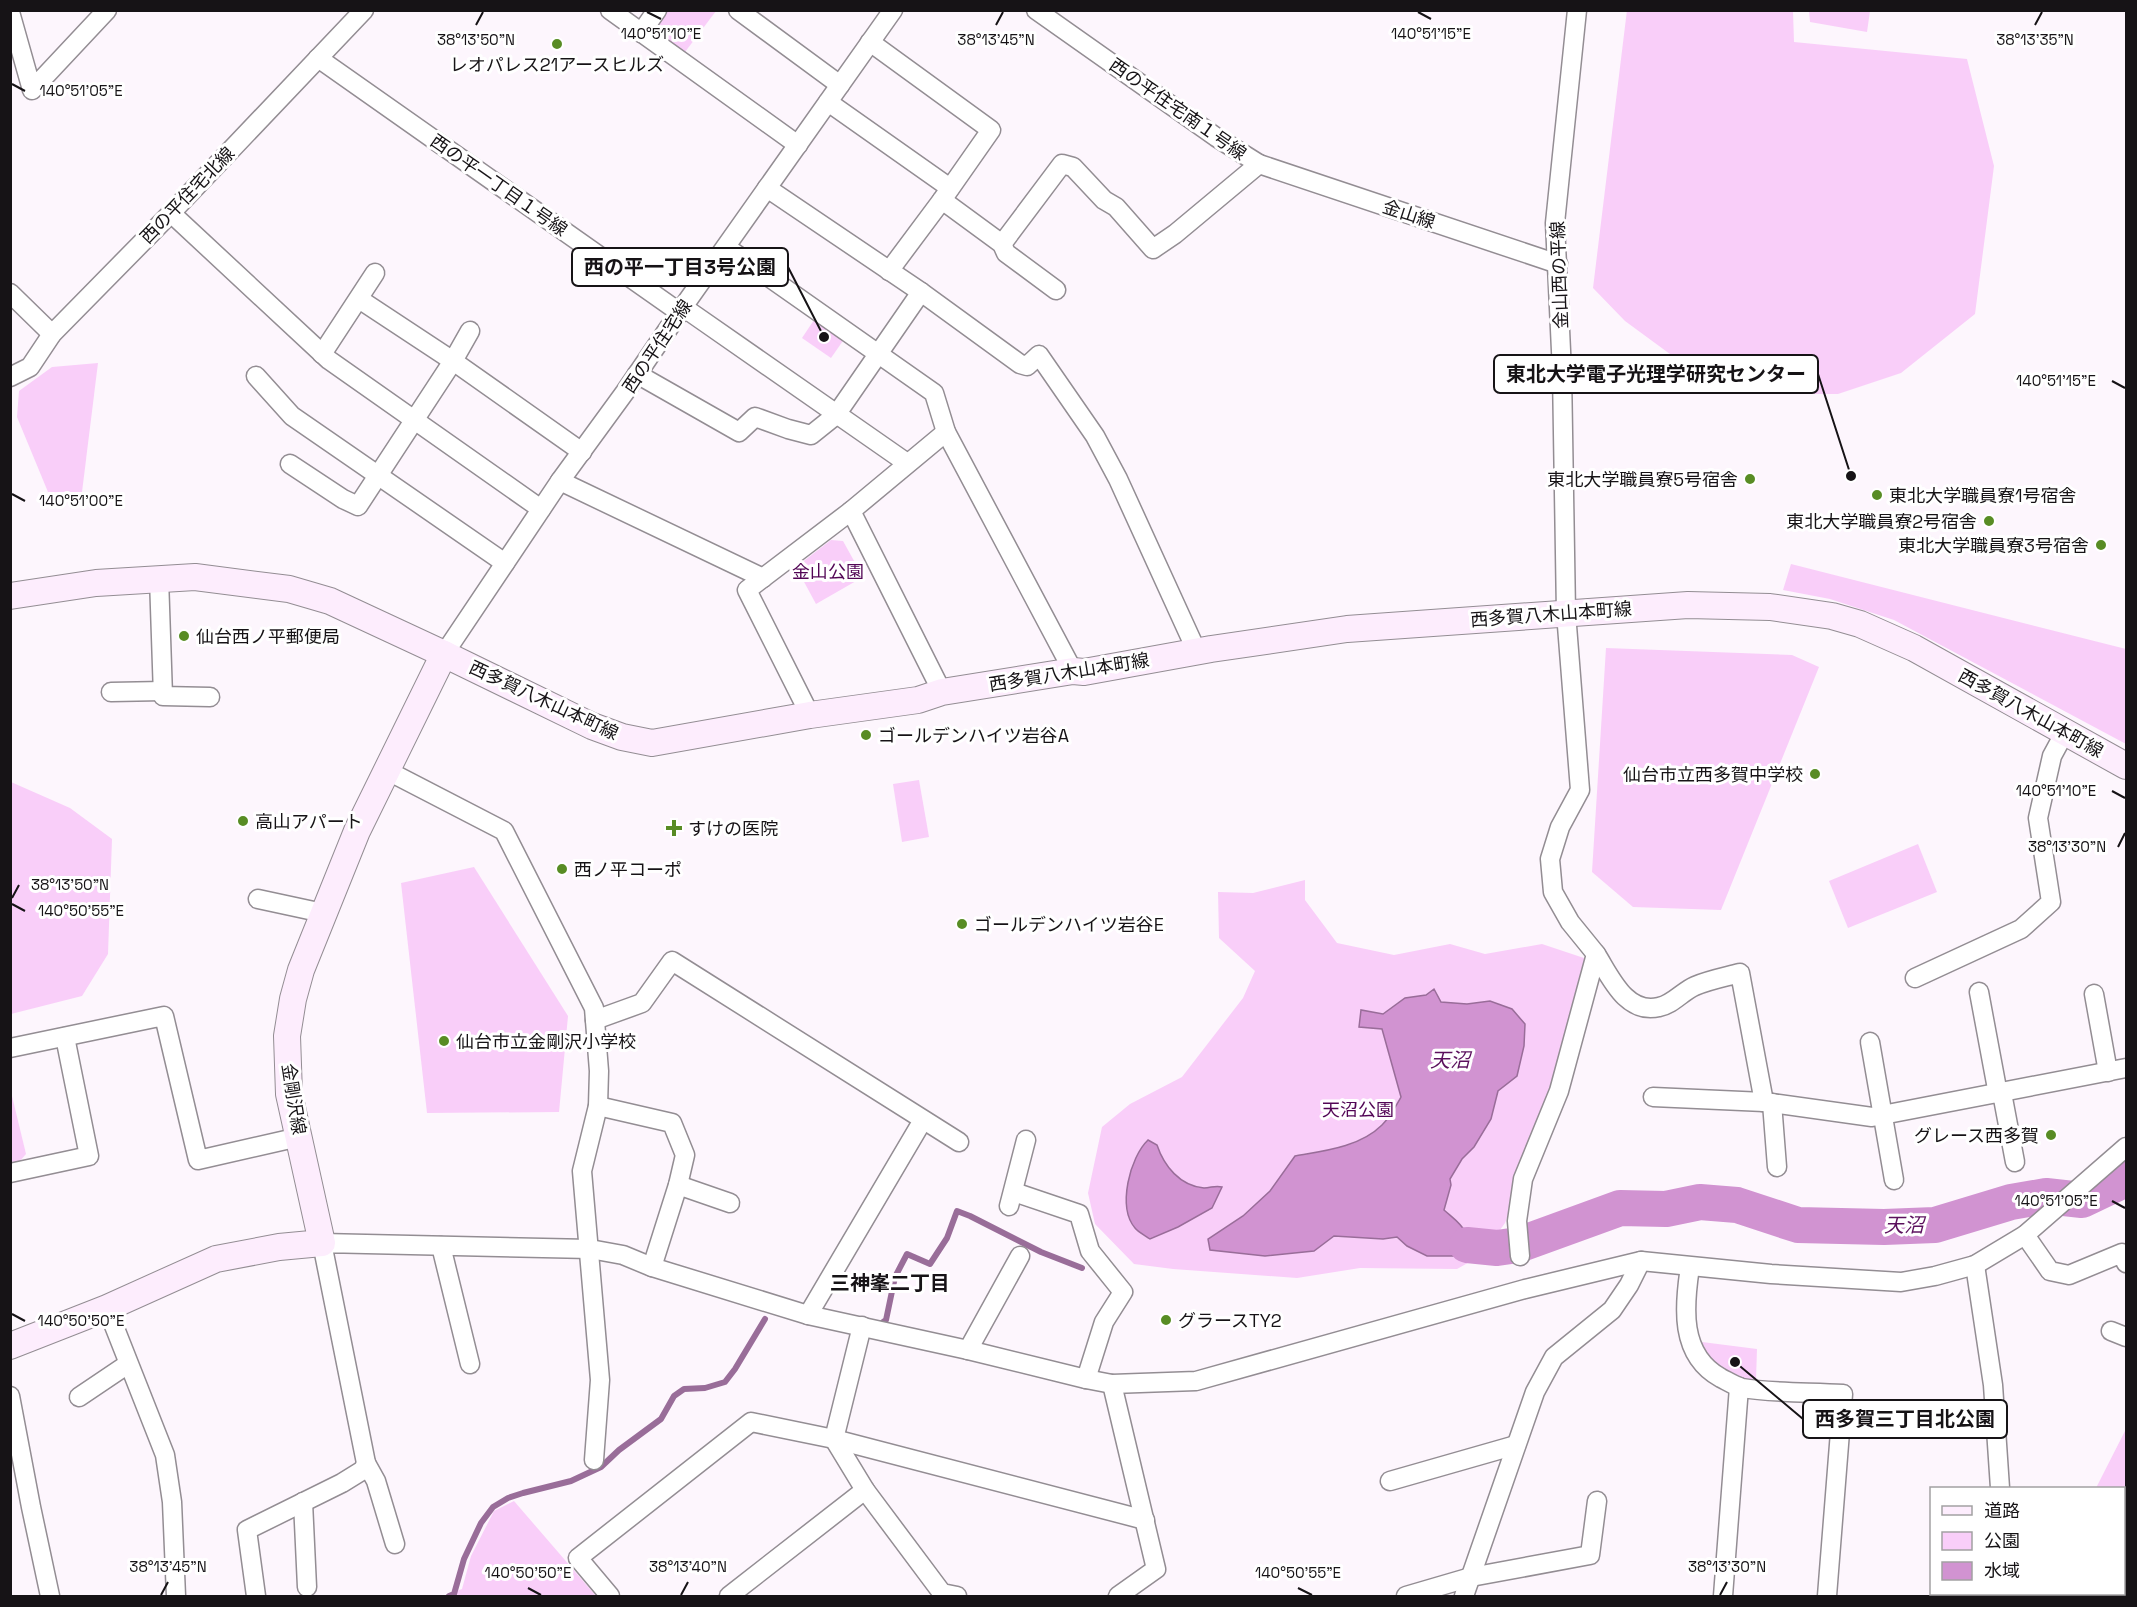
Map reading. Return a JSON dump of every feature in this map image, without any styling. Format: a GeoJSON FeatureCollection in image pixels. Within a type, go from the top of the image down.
{"type":"FeatureCollection","features":[{"type":"Feature","properties":{"kind":"street"},"geometry":{"type":"LineString","coordinates":[[10,12],[32,90],[107,10]]}},
{"type":"Feature","properties":{"kind":"street","name":"西の平住宅北線"},"geometry":{"type":"LineString","coordinates":[[10,377],[30,367],[52,334],[364,10]]}},
{"type":"Feature","properties":{"kind":"street"},"geometry":{"type":"LineString","coordinates":[[610,10],[798,145]]}},
{"type":"Feature","properties":{"kind":"street"},"geometry":{"type":"LineString","coordinates":[[641,33],[657,10]]}},
{"type":"Feature","properties":{"kind":"street"},"geometry":{"type":"LineString","coordinates":[[738,10],[840,85]]}},
{"type":"Feature","properties":{"kind":"street","name":"西の平住宅線"},"geometry":{"type":"LineString","coordinates":[[444,654],[560,481],[893,10]]}},
{"type":"Feature","properties":{"kind":"street","name":"西の平住宅南１号線"},"geometry":{"type":"LineString","coordinates":[[1002,244],[1062,164],[1073,167],[1104,200],[1116,207],[1153,249],[1175,234],[1259,165],[1036,10]]}},
{"type":"Feature","properties":{"kind":"street","name":"金山西の平線"},"geometry":{"type":"LineString","coordinates":[[1577,10],[1555,223],[1563,384],[1566,613],[1580,790],[1560,826],[1550,859],[1553,892],[1570,922],[1596,954],[1621,994],[1633,1003],[1645,1007],[1660,1007],[1694,986],[1740,973],[1768,1103]]}},
{"type":"Feature","properties":{"kind":"street"},"geometry":{"type":"LineString","coordinates":[[870,42],[990,130],[889,271]]}},
{"type":"Feature","properties":{"kind":"street","name":"西の平一丁目１号線"},"geometry":{"type":"LineString","coordinates":[[318,58],[907,464]]}},
{"type":"Feature","properties":{"kind":"street"},"geometry":{"type":"LineString","coordinates":[[828,102],[946,194],[1002,244],[1006,253],[1056,290]]}},
{"type":"Feature","properties":{"kind":"street","name":"金山線"},"geometry":{"type":"LineString","coordinates":[[1259,165],[1558,264]]}},
{"type":"Feature","properties":{"kind":"street"},"geometry":{"type":"LineString","coordinates":[[767,188],[921,292],[1020,364],[1027,366],[1039,355],[1095,436],[1197,652]]}},
{"type":"Feature","properties":{"kind":"street"},"geometry":{"type":"LineString","coordinates":[[171,213],[322,354],[541,509]]}},
{"type":"Feature","properties":{"kind":"street"},"geometry":{"type":"LineString","coordinates":[[726,247],[934,393],[946,432],[1073,671]]}},
{"type":"Feature","properties":{"kind":"street"},"geometry":{"type":"LineString","coordinates":[[322,354],[375,273]]}},
{"type":"Feature","properties":{"kind":"street"},"geometry":{"type":"LineString","coordinates":[[637,374],[739,432],[755,417],[811,435],[836,415],[921,292]]}},
{"type":"Feature","properties":{"kind":"street"},"geometry":{"type":"LineString","coordinates":[[11,295],[52,334]]}},
{"type":"Feature","properties":{"kind":"street"},"geometry":{"type":"LineString","coordinates":[[358,299],[453,361],[582,452]]}},
{"type":"Feature","properties":{"kind":"street"},"geometry":{"type":"LineString","coordinates":[[290,464],[343,499],[358,506],[453,361],[470,331]]}},
{"type":"Feature","properties":{"kind":"street"},"geometry":{"type":"LineString","coordinates":[[256,376],[292,416],[505,563]]}},
{"type":"Feature","properties":{"kind":"street"},"geometry":{"type":"LineString","coordinates":[[810,716],[747,590],[851,511],[946,432]]}},
{"type":"Feature","properties":{"kind":"street"},"geometry":{"type":"LineString","coordinates":[[560,481],[763,578]]}},
{"type":"Feature","properties":{"kind":"street"},"geometry":{"type":"LineString","coordinates":[[851,511],[942,692]]}},
{"type":"Feature","properties":{"kind":"street","name":"西多賀八木山本町線"},"geometry":{"type":"LineString","coordinates":[[10,596],[96,584],[195,577],[288,589],[330,601],[592,726],[622,737],[652,743],[918,700],[942,692],[1073,671],[1084,672],[1347,629],[1688,604],[1770,607],[1833,616],[1860,624],[1914,648],[2127,766]]}},
{"type":"Feature","properties":{"kind":"street"},"geometry":{"type":"LineString","coordinates":[[159,578],[163,696],[210,697]]}},
{"type":"Feature","properties":{"kind":"street","name":"金剛沢線"},"geometry":{"type":"LineString","coordinates":[[322,1243],[290,1094],[286,1036],[293,999],[301,970],[357,831],[444,654]]}},
{"type":"Feature","properties":{"kind":"street"},"geometry":{"type":"LineString","coordinates":[[111,693],[163,691]]}},
{"type":"Feature","properties":{"kind":"street"},"geometry":{"type":"LineString","coordinates":[[1915,978],[2021,929],[2051,902],[2038,818],[2052,756],[2065,732]]}},
{"type":"Feature","properties":{"kind":"street"},"geometry":{"type":"LineString","coordinates":[[387,770],[504,831],[594,1008],[599,1071],[598,1106],[582,1171],[600,1380],[594,1460]]}},
{"type":"Feature","properties":{"kind":"street"},"geometry":{"type":"LineString","coordinates":[[258,899],[323,913]]}},
{"type":"Feature","properties":{"kind":"street"},"geometry":{"type":"LineString","coordinates":[[1520,1256],[1517,1221],[1523,1179],[1559,1092],[1596,954]]}},
{"type":"Feature","properties":{"kind":"street"},"geometry":{"type":"LineString","coordinates":[[595,1020],[642,1003],[672,962],[959,1142]]}},
{"type":"Feature","properties":{"kind":"street"},"geometry":{"type":"LineString","coordinates":[[1979,992],[2015,1162]]}},
{"type":"Feature","properties":{"kind":"street"},"geometry":{"type":"LineString","coordinates":[[2094,994],[2108,1072]]}},
{"type":"Feature","properties":{"kind":"street"},"geometry":{"type":"LineString","coordinates":[[10,1048],[164,1016],[198,1160],[299,1137]]}},
{"type":"Feature","properties":{"kind":"street"},"geometry":{"type":"LineString","coordinates":[[10,1173],[89,1156],[65,1037]]}},
{"type":"Feature","properties":{"kind":"street"},"geometry":{"type":"LineString","coordinates":[[1870,1042],[1894,1180]]}},
{"type":"Feature","properties":{"kind":"street"},"geometry":{"type":"LineString","coordinates":[[1653,1097],[1768,1103],[1872,1117],[2127,1068]]}},
{"type":"Feature","properties":{"kind":"street"},"geometry":{"type":"LineString","coordinates":[[1768,1103],[1777,1167]]}},
{"type":"Feature","properties":{"kind":"street"},"geometry":{"type":"LineString","coordinates":[[598,1106],[672,1123],[685,1155],[652,1267]]}},
{"type":"Feature","properties":{"kind":"street"},"geometry":{"type":"LineString","coordinates":[[808,1315],[923,1120]]}},
{"type":"Feature","properties":{"kind":"street"},"geometry":{"type":"LineString","coordinates":[[1026,1140],[1011,1199],[1079,1214],[1090,1251],[1123,1292],[1104,1322],[1086,1379]]}},
{"type":"Feature","properties":{"kind":"street"},"geometry":{"type":"LineString","coordinates":[[10,1346],[107,1308],[216,1259],[279,1247],[322,1243],[590,1249],[623,1255],[652,1267],[808,1315],[1086,1379],[1112,1384],[1196,1381],[1525,1289],[1641,1261],[1771,1274],[1900,1282],[1975,1265],[2025,1235],[2127,1147]]}},
{"type":"Feature","properties":{"kind":"street"},"geometry":{"type":"LineString","coordinates":[[678,1185],[730,1203]]}},
{"type":"Feature","properties":{"kind":"street"},"geometry":{"type":"LineString","coordinates":[[2025,1235],[2050,1271],[2069,1275],[2122,1253],[2127,1263]]}},
{"type":"Feature","properties":{"kind":"street"},"geometry":{"type":"LineString","coordinates":[[322,1243],[366,1463],[376,1481],[395,1544]]}},
{"type":"Feature","properties":{"kind":"street"},"geometry":{"type":"LineString","coordinates":[[441,1246],[470,1364]]}},
{"type":"Feature","properties":{"kind":"street"},"geometry":{"type":"LineString","coordinates":[[968,1350],[1020,1256]]}},
{"type":"Feature","properties":{"kind":"street"},"geometry":{"type":"LineString","coordinates":[[1464,1596],[1535,1392],[1554,1357],[1612,1310],[1629,1286],[1641,1261]]}},
{"type":"Feature","properties":{"kind":"street"},"geometry":{"type":"LineString","coordinates":[[1975,1265],[1993,1385],[2000,1487]]}},
{"type":"Feature","properties":{"kind":"street"},"geometry":{"type":"LineString","coordinates":[[1690,1266],[1685,1305],[1687,1328],[1696,1354],[1703,1365],[1739,1388],[1843,1394],[1827,1596]]}},
{"type":"Feature","properties":{"kind":"street"},"geometry":{"type":"LineString","coordinates":[[107,1308],[165,1455],[172,1502],[176,1596]]}},
{"type":"Feature","properties":{"kind":"street"},"geometry":{"type":"LineString","coordinates":[[862,1326],[834,1439],[865,1490],[942,1593],[957,1596]]}},
{"type":"Feature","properties":{"kind":"street"},"geometry":{"type":"LineString","coordinates":[[79,1397],[128,1364]]}},
{"type":"Feature","properties":{"kind":"street"},"geometry":{"type":"LineString","coordinates":[[1112,1384],[1156,1569],[1118,1596]]}},
{"type":"Feature","properties":{"kind":"street"},"geometry":{"type":"LineString","coordinates":[[1723,1596],[1739,1388]]}},
{"type":"Feature","properties":{"kind":"street"},"geometry":{"type":"LineString","coordinates":[[10,1396],[50,1596]]}},
{"type":"Feature","properties":{"kind":"street"},"geometry":{"type":"LineString","coordinates":[[610,1596],[578,1558],[751,1422],[834,1439],[1145,1520]]}},
{"type":"Feature","properties":{"kind":"street"},"geometry":{"type":"LineString","coordinates":[[1390,1481],[1516,1444]]}},
{"type":"Feature","properties":{"kind":"street"},"geometry":{"type":"LineString","coordinates":[[256,1596],[247,1530],[363,1470],[366,1463]]}},
{"type":"Feature","properties":{"kind":"street"},"geometry":{"type":"LineString","coordinates":[[729,1596],[865,1490]]}},
{"type":"Feature","properties":{"kind":"street"},"geometry":{"type":"LineString","coordinates":[[1406,1596],[1471,1577],[1590,1555],[1597,1500]]}},
{"type":"Feature","properties":{"kind":"street"},"geometry":{"type":"LineString","coordinates":[[303,1502],[307,1587]]}},
{"type":"Feature","properties":{"kind":"green space"},"geometry":{"type":"Polygon","coordinates":[[[1627,10],[1793,11],[1794,42],[1967,59],[1994,166],[1975,314],[1901,373],[1838,394],[1764,394],[1717,379],[1674,357],[1625,321],[1593,288],[1627,10]]]}},
{"type":"Feature","properties":{"kind":"green space"},"geometry":{"type":"Polygon","coordinates":[[[668,11],[716,11],[685,52],[660,35],[656,28],[668,11]]]}},
{"type":"Feature","properties":{"kind":"green space"},"geometry":{"type":"Polygon","coordinates":[[[1809,11],[1870,11],[1867,32],[1810,22],[1809,11]]]}},
{"type":"Feature","properties":{"kind":"green space"},"geometry":{"type":"Polygon","coordinates":[[[818,314],[847,335],[831,358],[802,338],[818,314]]]}},
{"type":"Feature","properties":{"kind":"green space"},"geometry":{"type":"Polygon","coordinates":[[[98,363],[82,492],[48,492],[17,417],[19,391],[52,367],[98,363]]]}},
{"type":"Feature","properties":{"kind":"green space","name":"金山公園"},"geometry":{"type":"Polygon","coordinates":[[[831,540],[843,541],[863,577],[816,604],[796,567],[831,540]]]}},
{"type":"Feature","properties":{"kind":"green space"},"geometry":{"type":"Polygon","coordinates":[[[1791,564],[2126,649],[2126,744],[1894,620],[1830,599],[1783,590],[1791,564]]]}},
{"type":"Feature","properties":{"kind":"green space"},"geometry":{"type":"Polygon","coordinates":[[[1606,648],[1792,655],[1819,667],[1721,910],[1633,907],[1592,872],[1606,648]]]}},
{"type":"Feature","properties":{"kind":"green space"},"geometry":{"type":"Polygon","coordinates":[[[919,780],[929,837],[902,842],[893,784],[919,780]]]}},
{"type":"Feature","properties":{"kind":"green space"},"geometry":{"type":"Polygon","coordinates":[[[11,782],[70,808],[112,839],[108,954],[82,996],[11,1014],[11,782]]]}},
{"type":"Feature","properties":{"kind":"green space"},"geometry":{"type":"Polygon","coordinates":[[[1918,844],[1937,892],[1848,928],[1829,881],[1918,844]]]}},
{"type":"Feature","properties":{"kind":"green space"},"geometry":{"type":"Polygon","coordinates":[[[474,867],[568,1016],[559,1112],[427,1113],[401,883],[474,867]]]}},
{"type":"Feature","properties":{"kind":"green space","name":"天沼公園"},"geometry":{"type":"Polygon","coordinates":[[[1305,880],[1305,900],[1337,943],[1394,955],[1450,944],[1485,954],[1542,944],[1587,959],[1573,1028],[1505,1223],[1482,1255],[1457,1269],[1360,1268],[1297,1278],[1134,1264],[1095,1224],[1088,1193],[1102,1127],[1130,1104],[1182,1077],[1243,998],[1255,971],[1219,938],[1218,892],[1253,893],[1305,880]]]}},
{"type":"Feature","properties":{"kind":"green space"},"geometry":{"type":"Polygon","coordinates":[[[12,1096],[26,1154],[19,1162],[11,1164],[12,1096]]]}},
{"type":"Feature","properties":{"kind":"green space"},"geometry":{"type":"Polygon","coordinates":[[[1702,1342],[1757,1349],[1756,1380],[1738,1377],[1722,1370],[1710,1359],[1702,1342]]]}},
{"type":"Feature","properties":{"kind":"green space"},"geometry":{"type":"Polygon","coordinates":[[[2126,1429],[2126,1596],[2053,1596],[2125,1595],[2125,1487],[2097,1487],[2126,1429]]]}},
{"type":"Feature","properties":{"kind":"green space"},"geometry":{"type":"Polygon","coordinates":[[[514,1501],[596,1596],[443,1596],[462,1589],[471,1556],[494,1511],[514,1501]]]}},
{"type":"Feature","properties":{"kind":"water","name":"天沼"},"geometry":{"type":"Polygon","coordinates":[[[1434,989],[1441,1002],[1467,1004],[1490,1001],[1512,1009],[1525,1024],[1524,1046],[1517,1076],[1498,1091],[1491,1119],[1450,1179],[1451,1185],[1444,1210],[1464,1229],[1466,1234],[1465,1247],[1461,1256],[1427,1256],[1407,1246],[1397,1237],[1383,1239],[1334,1236],[1314,1251],[1265,1256],[1210,1250],[1208,1239],[1243,1216],[1270,1191],[1295,1156],[1352,1143],[1373,1132],[1385,1122],[1401,1097],[1382,1029],[1359,1027],[1361,1010],[1383,1014],[1405,998],[1426,995],[1434,989]]]}},
{"type":"Feature","properties":{"kind":"water"},"geometry":{"type":"Polygon","coordinates":[[[1148,1140],[1157,1145],[1164,1160],[1180,1179],[1204,1188],[1222,1187],[1212,1208],[1150,1239],[1136,1229],[1130,1219],[1126,1195],[1131,1170],[1148,1140]]]}},
{"type":"Feature","properties":{"kind":"waterway","name":"天沼"},"geometry":{"type":"LineString","coordinates":[[1467,1245],[1497,1248],[1518,1245],[1620,1208],[1666,1209],[1700,1202],[1737,1205],[1798,1225],[1884,1227],[1935,1225],[2011,1202],[2046,1196],[2082,1200],[2126,1179]]}},
{"type":"Feature","properties":{"kind":"waterway"},"geometry":{"type":"LineString","coordinates":[[879,1325],[886,1320],[895,1277],[907,1254],[930,1264],[947,1238],[957,1211],[1041,1252],[1082,1268]]}},
{"type":"Feature","properties":{"kind":"waterway"},"geometry":{"type":"LineString","coordinates":[[449,1596],[454,1594],[464,1559],[481,1523],[493,1507],[508,1498],[571,1481],[601,1467],[619,1450],[661,1419],[674,1396],[684,1389],[705,1388],[725,1382],[765,1319]]}},
{"type":"Feature","properties":{"kind":"place","name":"レオパレス21アースヒルズ"},"geometry":{"type":"Point","coordinates":[557,44]}},
{"type":"Feature","properties":{"kind":"place","name":"西の平一丁目3号公園"},"geometry":{"type":"Point","coordinates":[824,337]}},
{"type":"Feature","properties":{"kind":"place","name":"東北大学電子光理学研究センター"},"geometry":{"type":"Point","coordinates":[1851,476]}},
{"type":"Feature","properties":{"kind":"place","name":"東北大学職員寮5号宿舎"},"geometry":{"type":"Point","coordinates":[1750,479]}},
{"type":"Feature","properties":{"kind":"place","name":"東北大学職員寮1号宿舎"},"geometry":{"type":"Point","coordinates":[1877,495]}},
{"type":"Feature","properties":{"kind":"place","name":"東北大学職員寮2号宿舎"},"geometry":{"type":"Point","coordinates":[1989,521]}},
{"type":"Feature","properties":{"kind":"place","name":"東北大学職員寮3号宿舎"},"geometry":{"type":"Point","coordinates":[2101,545]}},
{"type":"Feature","properties":{"kind":"place","name":"仙台西ノ平郵便局"},"geometry":{"type":"Point","coordinates":[184,636]}},
{"type":"Feature","properties":{"kind":"place","name":"ゴールデンハイツ岩谷A"},"geometry":{"type":"Point","coordinates":[866,735]}},
{"type":"Feature","properties":{"kind":"place","name":"仙台市立西多賀中学校"},"geometry":{"type":"Point","coordinates":[1815,774]}},
{"type":"Feature","properties":{"kind":"place","name":"高山アパート"},"geometry":{"type":"Point","coordinates":[243,821]}},
{"type":"Feature","properties":{"kind":"place","name":"すけの医院"},"geometry":{"type":"Point","coordinates":[674,828]}},
{"type":"Feature","properties":{"kind":"place","name":"西ノ平コーポ"},"geometry":{"type":"Point","coordinates":[562,869]}},
{"type":"Feature","properties":{"kind":"place","name":"ゴールデンハイツ岩谷E"},"geometry":{"type":"Point","coordinates":[962,924]}},
{"type":"Feature","properties":{"kind":"place","name":"仙台市立金剛沢小学校"},"geometry":{"type":"Point","coordinates":[444,1041]}},
{"type":"Feature","properties":{"kind":"place","name":"グレース西多賀"},"geometry":{"type":"Point","coordinates":[2051,1135]}},
{"type":"Feature","properties":{"kind":"place","name":"グラースTY2"},"geometry":{"type":"Point","coordinates":[1166,1320]}},
{"type":"Feature","properties":{"kind":"place","name":"西多賀三丁目北公園"},"geometry":{"type":"Point","coordinates":[1735,1362]}},
{"type":"Feature","properties":{"kind":"district","name":"三神峯二丁目"},"geometry":{"type":"Point","coordinates":[890,1283]}}]}
